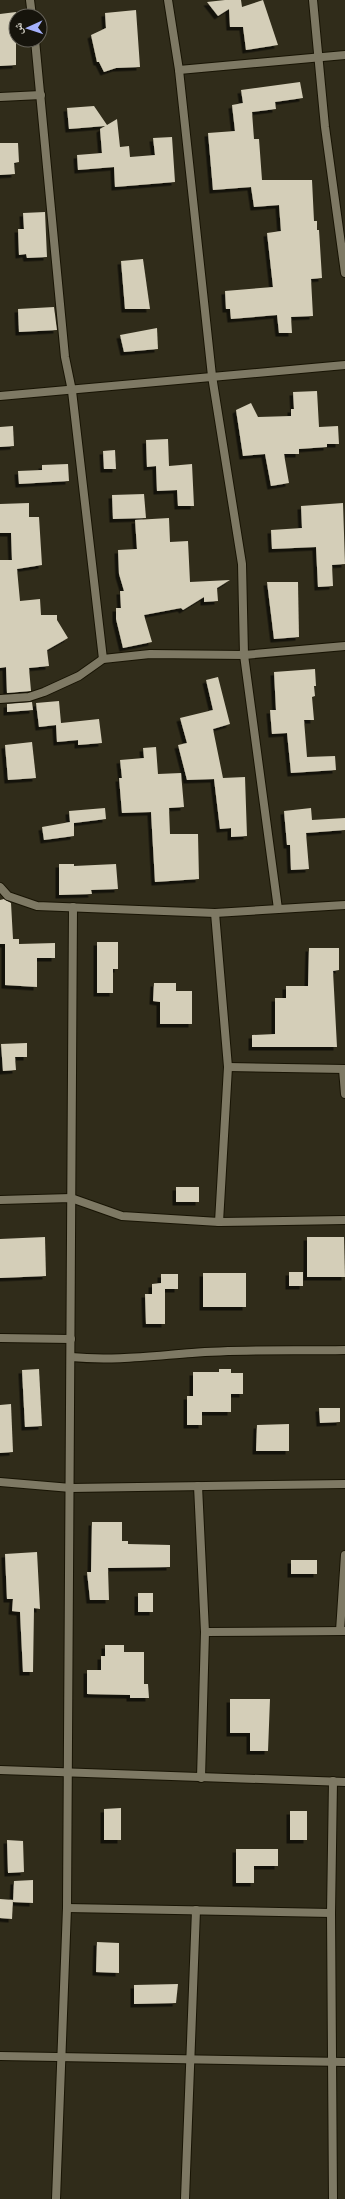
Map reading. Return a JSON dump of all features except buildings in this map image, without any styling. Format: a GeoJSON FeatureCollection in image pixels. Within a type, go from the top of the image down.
{"type":"FeatureCollection","features":[{"type":"Feature","properties":{"kind":"street"},"geometry":{"type":"LineString","coordinates":[[168,0],[179,70],[212,376],[242,564],[244,655],[278,909]]}},
{"type":"Feature","properties":{"kind":"street"},"geometry":{"type":"LineString","coordinates":[[314,0],[325,127],[345,273]]}},
{"type":"Feature","properties":{"kind":"street"},"geometry":{"type":"LineString","coordinates":[[36,48],[65,357],[72,391],[103,659]]}},
{"type":"Feature","properties":{"kind":"street"},"geometry":{"type":"LineString","coordinates":[[179,70],[345,55]]}},
{"type":"Feature","properties":{"kind":"street"},"geometry":{"type":"LineString","coordinates":[[0,97],[41,94]]}},
{"type":"Feature","properties":{"kind":"street"},"geometry":{"type":"LineString","coordinates":[[0,396],[72,391],[212,376],[345,365]]}},
{"type":"Feature","properties":{"kind":"street"},"geometry":{"type":"LineString","coordinates":[[0,699],[29,698],[79,676],[103,659],[150,654],[244,655],[345,646]]}},
{"type":"Feature","properties":{"kind":"street"},"geometry":{"type":"LineString","coordinates":[[0,887],[8,896],[30,904],[73,908],[215,913],[345,905]]}},
{"type":"Feature","properties":{"kind":"street"},"geometry":{"type":"LineString","coordinates":[[56,2199],[67,1908],[71,1488],[70,1357],[73,908]]}},
{"type":"Feature","properties":{"kind":"street"},"geometry":{"type":"LineString","coordinates":[[215,913],[228,1067],[218,1222]]}},
{"type":"Feature","properties":{"kind":"street"},"geometry":{"type":"LineString","coordinates":[[228,1067],[344,1069],[345,1094]]}},
{"type":"Feature","properties":{"kind":"street"},"geometry":{"type":"LineString","coordinates":[[0,1200],[71,1198],[122,1216],[218,1222],[345,1220]]}},
{"type":"Feature","properties":{"kind":"street"},"geometry":{"type":"LineString","coordinates":[[0,1338],[71,1339]]}},
{"type":"Feature","properties":{"kind":"street"},"geometry":{"type":"LineString","coordinates":[[70,1357],[98,1360],[136,1359],[193,1353],[345,1350]]}},
{"type":"Feature","properties":{"kind":"street"},"geometry":{"type":"LineString","coordinates":[[0,1482],[71,1488],[345,1484]]}},
{"type":"Feature","properties":{"kind":"street"},"geometry":{"type":"LineString","coordinates":[[198,1486],[205,1632],[201,1778]]}},
{"type":"Feature","properties":{"kind":"street"},"geometry":{"type":"LineString","coordinates":[[205,1632],[342,1631],[345,1555]]}},
{"type":"Feature","properties":{"kind":"street"},"geometry":{"type":"LineString","coordinates":[[0,1770],[68,1774],[345,1782]]}},
{"type":"Feature","properties":{"kind":"street"},"geometry":{"type":"LineString","coordinates":[[332,2199],[333,1782]]}},
{"type":"Feature","properties":{"kind":"street"},"geometry":{"type":"LineString","coordinates":[[67,1908],[332,1913]]}},
{"type":"Feature","properties":{"kind":"street"},"geometry":{"type":"LineString","coordinates":[[185,2199],[196,1910]]}},
{"type":"Feature","properties":{"kind":"street"},"geometry":{"type":"LineString","coordinates":[[0,2056],[345,2062]]}}]}
